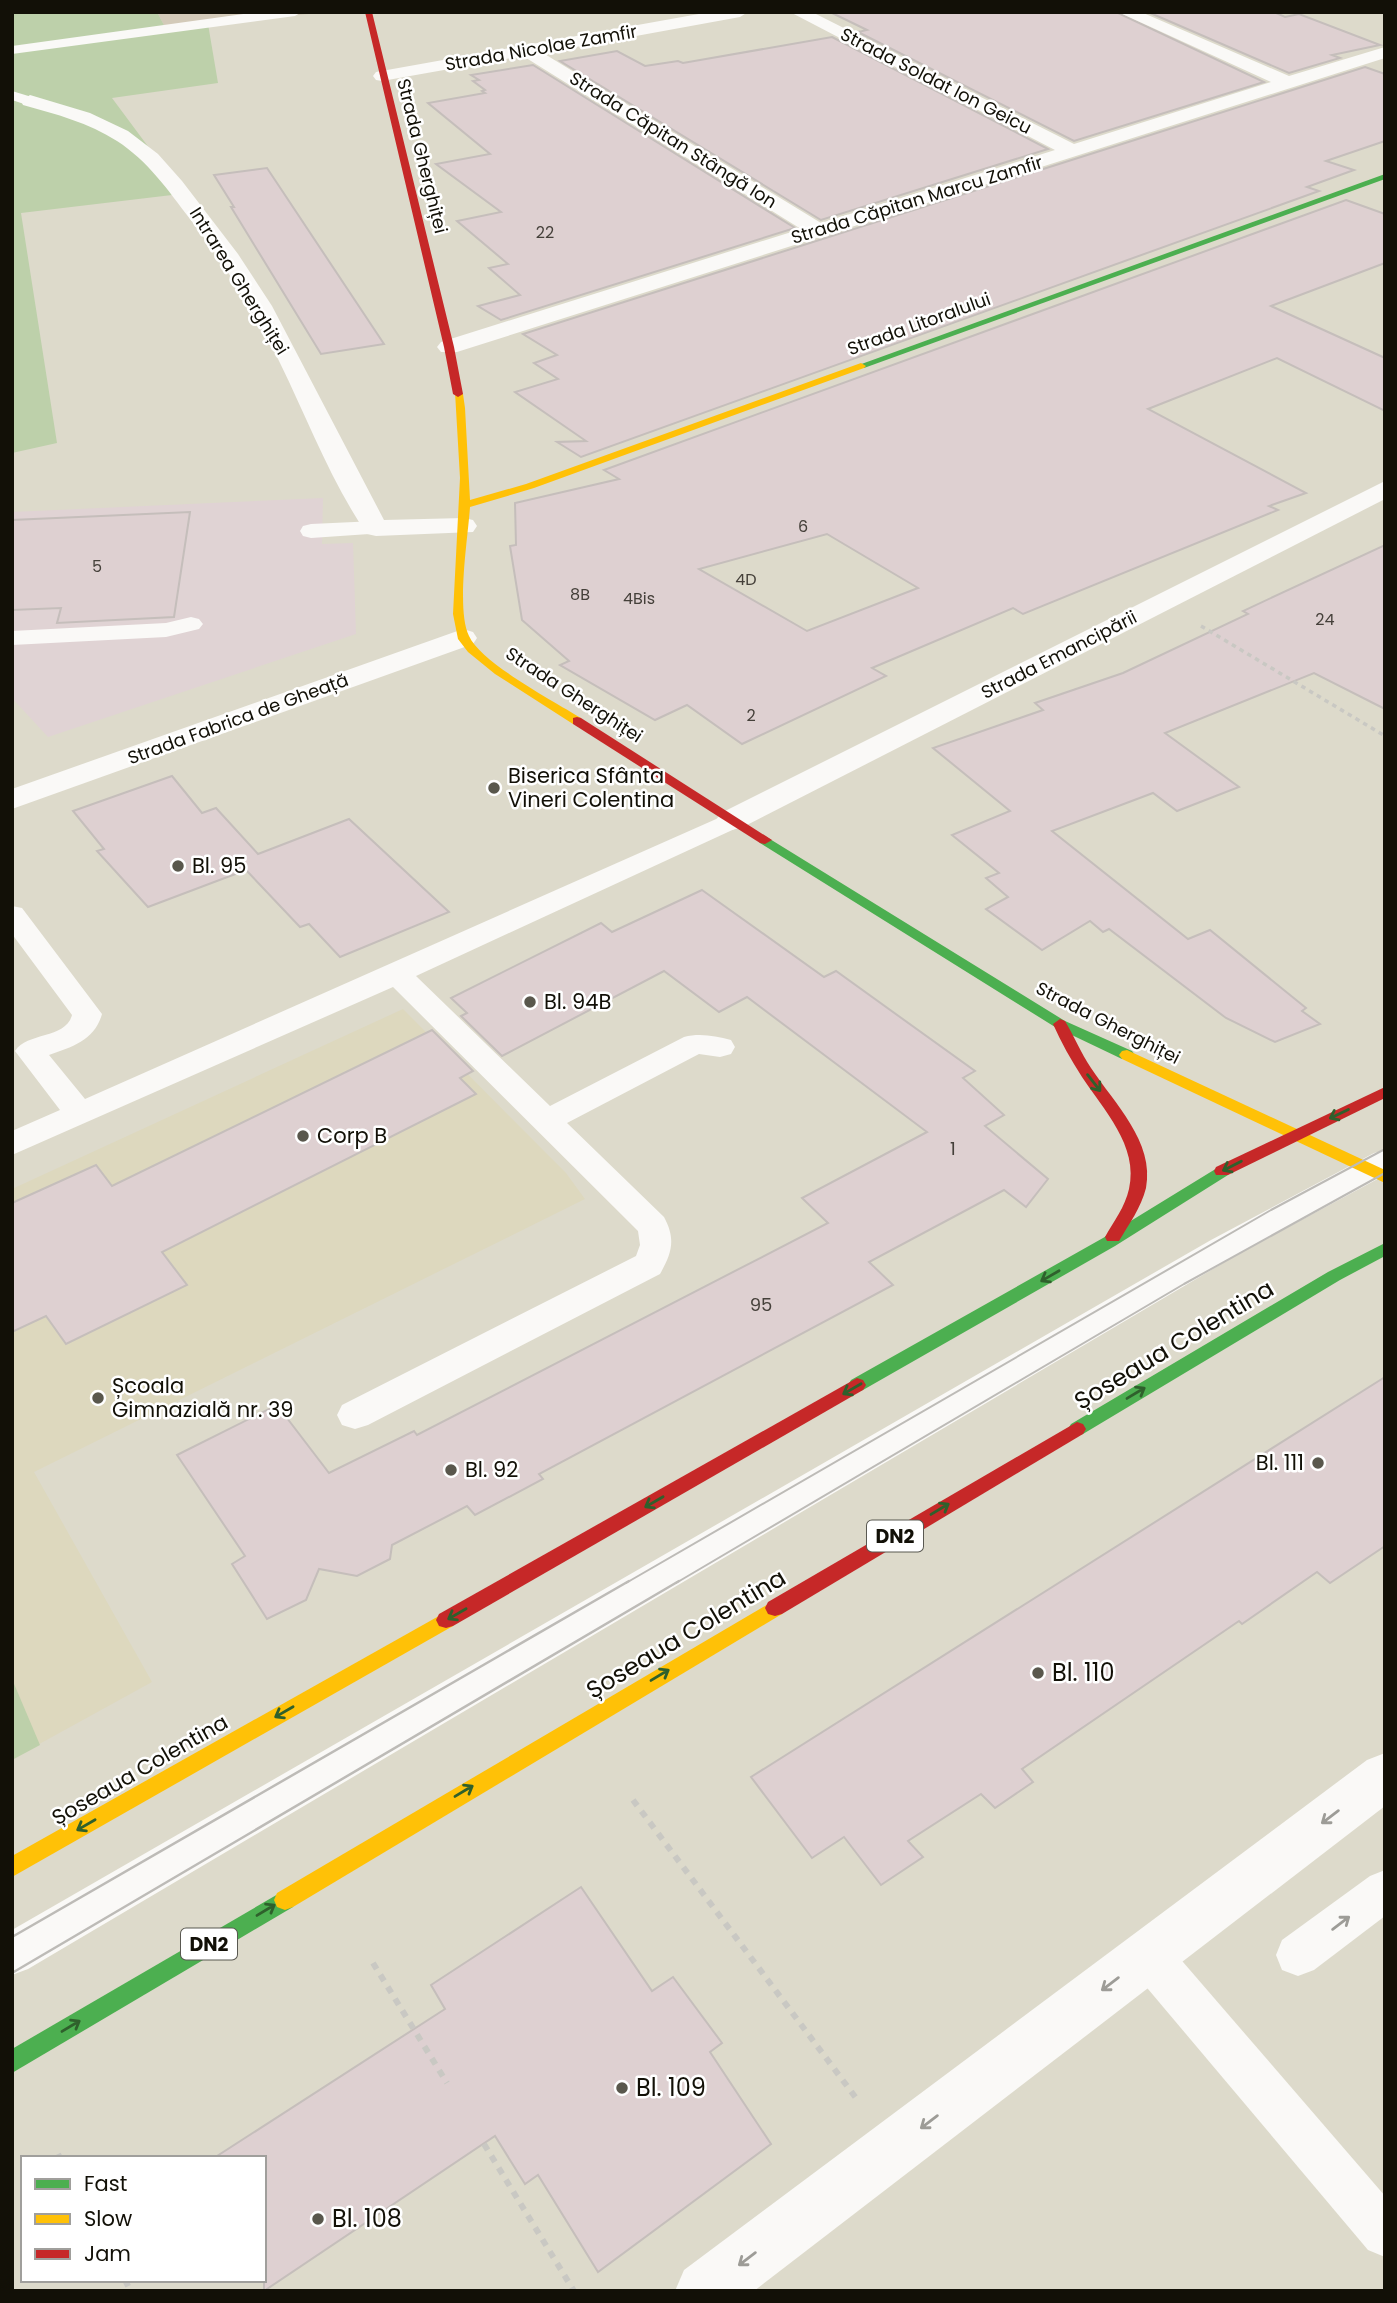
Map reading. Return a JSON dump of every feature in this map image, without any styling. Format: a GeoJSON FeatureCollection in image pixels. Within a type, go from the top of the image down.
{"type":"FeatureCollection","features":[{"type":"Feature","properties":{"kind":"main road","name":"Strada Gherghiței"},"geometry":{"type":"LineString","coordinates":[[368,12],[449,347],[466,436],[459,619],[463,638],[483,658],[513,680],[1060,1024],[1293,1136],[1379,1169]]}},
{"type":"Feature","properties":{"kind":"main road","name":"Strada Litoralului"},"geometry":{"type":"LineString","coordinates":[[464,515],[530,486],[1385,176]]}},
{"type":"Feature","properties":{"kind":"main road"},"geometry":{"type":"LineString","coordinates":[[1060,1024],[1068,1048],[1115,1108],[1128,1132],[1141,1173],[1138,1195],[1129,1216],[1109,1242]]}},
{"type":"Feature","properties":{"kind":"main road","name":"Șoseaua Colentina"},"geometry":{"type":"LineString","coordinates":[[12,1867],[1109,1242],[1219,1172],[1385,1092]]}},
{"type":"Feature","properties":{"kind":"main road","name":"Șoseaua Colentina"},"geometry":{"type":"LineString","coordinates":[[12,2062],[977,1488],[1385,1249]]}},
{"type":"Feature","properties":{"kind":"street","name":"Strada Nicolae Zamfir"},"geometry":{"type":"LineString","coordinates":[[382,76],[740,12]]}},
{"type":"Feature","properties":{"kind":"street","name":"Strada Soldat Ion Geicu"},"geometry":{"type":"LineString","coordinates":[[798,12],[1073,151]]}},
{"type":"Feature","properties":{"kind":"street"},"geometry":{"type":"LineString","coordinates":[[1126,12],[1289,83]]}},
{"type":"Feature","properties":{"kind":"street","name":"Strada Căpitan Stângă Ion"},"geometry":{"type":"LineString","coordinates":[[526,50],[819,231]]}},
{"type":"Feature","properties":{"kind":"street","name":"Strada Căpitan Marcu Zamfir"},"geometry":{"type":"LineString","coordinates":[[449,347],[1385,52]]}},
{"type":"Feature","properties":{"kind":"street","name":"Intrarea Gherghiței"},"geometry":{"type":"LineString","coordinates":[[21,98],[98,123],[132,142],[158,164],[215,238],[278,337],[348,483],[376,528]]}},
{"type":"Feature","properties":{"kind":"street","name":"Strada Emancipării"},"geometry":{"type":"LineString","coordinates":[[732,820],[1385,489]]}},
{"type":"Feature","properties":{"kind":"street"},"geometry":{"type":"LineString","coordinates":[[376,528],[464,515]]}},
{"type":"Feature","properties":{"kind":"street","name":"Strada Fabrica de Gheață"},"geometry":{"type":"LineString","coordinates":[[12,800],[463,638]]}},
{"type":"Feature","properties":{"kind":"street"},"geometry":{"type":"LineString","coordinates":[[705,2291],[1385,1776]]}},
{"type":"Feature","properties":{"kind":"lane"},"geometry":{"type":"LineString","coordinates":[[12,50],[295,12]]}},
{"type":"Feature","properties":{"kind":"lane"},"geometry":{"type":"LineString","coordinates":[[311,530],[376,528]]}},
{"type":"Feature","properties":{"kind":"lane"},"geometry":{"type":"LineString","coordinates":[[12,638],[166,630],[191,624]]}},
{"type":"Feature","properties":{"kind":"lane"},"geometry":{"type":"LineString","coordinates":[[12,1144],[397,974],[732,820]]}},
{"type":"Feature","properties":{"kind":"lane"},"geometry":{"type":"LineString","coordinates":[[12,914],[87,1014],[83,1027],[74,1034],[30,1051],[80,1114]]}},
{"type":"Feature","properties":{"kind":"lane"},"geometry":{"type":"LineString","coordinates":[[355,1415],[648,1265],[655,1254],[657,1243],[652,1225],[397,974]]}},
{"type":"Feature","properties":{"kind":"lane"},"geometry":{"type":"LineString","coordinates":[[545,1121],[695,1044],[720,1047]]}},
{"type":"Feature","properties":{"kind":"lane"},"geometry":{"type":"LineString","coordinates":[[12,1954],[1223,1248],[1379,1169]]}},
{"type":"Feature","properties":{"kind":"lane"},"geometry":{"type":"LineString","coordinates":[[1298,1955],[1385,1890]]}},
{"type":"Feature","properties":{"kind":"lane"},"geometry":{"type":"LineString","coordinates":[[1148,1955],[1385,2233]]}},
{"type":"Feature","properties":{"kind":"path"},"geometry":{"type":"LineString","coordinates":[[1161,602],[1385,736]]}},
{"type":"Feature","properties":{"kind":"path"},"geometry":{"type":"LineString","coordinates":[[633,1800],[894,2148]]}},
{"type":"Feature","properties":{"kind":"path"},"geometry":{"type":"LineString","coordinates":[[373,1964],[447,2083]]}},
{"type":"Feature","properties":{"kind":"path"},"geometry":{"type":"LineString","coordinates":[[484,2144],[574,2291]]}},
{"type":"Feature","properties":{"kind":"shaded area"},"geometry":{"type":"Polygon","coordinates":[[[157,12],[330,12],[165,27],[157,12]]]}},
{"type":"Feature","properties":{"kind":"shaded area"},"geometry":{"type":"Polygon","coordinates":[[[323,498],[322,544],[353,543],[356,634],[48,737],[12,698],[12,512],[323,498]]]}},
{"type":"Feature","properties":{"kind":"shaded area","name":"Școala Gimnazială nr. 39"},"geometry":{"type":"Polygon","coordinates":[[[403,1009],[566,1173],[585,1199],[34,1472],[152,1682],[12,1759],[12,1189],[403,1009]]]}},
{"type":"Feature","properties":{"kind":"green space"},"geometry":{"type":"Polygon","coordinates":[[[12,12],[157,12],[165,27],[208,24],[218,83],[112,98],[167,172],[172,195],[21,213],[57,443],[12,453],[12,12]]]}},
{"type":"Feature","properties":{"kind":"green space"},"geometry":{"type":"Polygon","coordinates":[[[12,1679],[40,1745],[12,1760],[12,1679]]]}},
{"type":"Feature","properties":{"kind":"building"},"geometry":{"type":"Polygon","coordinates":[[[830,12],[1116,12],[1264,82],[1074,141],[858,32],[867,30],[830,12]]]}},
{"type":"Feature","properties":{"kind":"building"},"geometry":{"type":"Polygon","coordinates":[[[1148,12],[1274,12],[1285,17],[1299,14],[1380,45],[1332,55],[1340,58],[1289,73],[1148,12]]]}},
{"type":"Feature","properties":{"kind":"building"},"geometry":{"type":"Polygon","coordinates":[[[832,37],[1048,149],[821,220],[560,61],[617,51],[645,66],[678,61],[683,63],[832,37]]]}},
{"type":"Feature","properties":{"kind":"building"},"geometry":{"type":"Polygon","coordinates":[[[533,65],[795,228],[501,320],[478,306],[520,295],[489,268],[508,264],[457,221],[501,212],[436,164],[490,154],[428,103],[485,93],[482,91],[485,90],[473,81],[479,80],[471,75],[533,65]]]}},
{"type":"Feature","properties":{"kind":"building"},"geometry":{"type":"Polygon","coordinates":[[[1365,67],[1385,74],[1385,141],[1326,161],[1354,170],[1307,187],[1319,191],[581,457],[557,442],[586,441],[515,392],[558,379],[534,363],[557,355],[523,334],[1365,67]]]}},
{"type":"Feature","properties":{"kind":"building"},"geometry":{"type":"Polygon","coordinates":[[[267,168],[384,344],[321,354],[214,175],[267,168]]]}},
{"type":"Feature","properties":{"kind":"building"},"geometry":{"type":"Polygon","coordinates":[[[1346,200],[1385,214],[1385,263],[1271,306],[1385,358],[1385,411],[1277,358],[1148,409],[1306,493],[1269,506],[1278,510],[1023,614],[1013,608],[872,668],[886,676],[742,744],[687,705],[655,720],[560,665],[569,661],[522,620],[510,546],[516,545],[515,503],[619,479],[604,470],[1346,200]],[[827,534],[699,569],[807,631],[918,588],[827,534]]]}},
{"type":"Feature","properties":{"kind":"building"},"geometry":{"type":"Polygon","coordinates":[[[190,512],[174,617],[57,623],[61,608],[12,610],[12,520],[190,512]]]}},
{"type":"Feature","properties":{"kind":"building"},"geometry":{"type":"Polygon","coordinates":[[[1385,545],[1385,709],[1314,673],[1165,733],[1239,787],[1177,811],[1153,793],[1052,831],[1188,939],[1210,930],[1306,1008],[1302,1011],[1320,1024],[1275,1042],[1226,1018],[1109,929],[1103,932],[1090,921],[1042,950],[986,909],[1008,897],[986,878],[999,873],[952,835],[1010,811],[933,748],[1043,710],[1035,703],[1123,673],[1248,614],[1243,611],[1385,545]]]}},
{"type":"Feature","properties":{"kind":"building","name":"Bl. 95"},"geometry":{"type":"Polygon","coordinates":[[[172,776],[202,813],[216,808],[258,854],[349,819],[449,912],[340,957],[309,924],[300,927],[246,870],[148,907],[97,851],[104,849],[73,811],[172,776]]]}},
{"type":"Feature","properties":{"kind":"building"},"geometry":{"type":"Polygon","coordinates":[[[702,890],[824,977],[836,971],[975,1071],[963,1078],[1004,1115],[985,1126],[1048,1179],[1026,1207],[1004,1190],[869,1262],[893,1285],[539,1474],[543,1479],[475,1515],[467,1506],[392,1545],[390,1559],[357,1576],[319,1569],[306,1600],[267,1619],[232,1564],[245,1556],[177,1455],[277,1405],[329,1473],[414,1431],[417,1435],[828,1223],[802,1198],[927,1132],[747,997],[719,1012],[664,971],[502,1056],[461,1016],[467,1013],[451,998],[601,923],[612,932],[702,890]]]}},
{"type":"Feature","properties":{"kind":"building"},"geometry":{"type":"Polygon","coordinates":[[[432,1030],[473,1071],[460,1078],[476,1094],[162,1252],[187,1285],[66,1344],[46,1316],[12,1332],[12,1203],[96,1165],[112,1186],[432,1030]]]}},
{"type":"Feature","properties":{"kind":"building","name":"Bl. 110"},"geometry":{"type":"Polygon","coordinates":[[[1385,1377],[1385,1546],[1330,1583],[1317,1572],[1242,1624],[1239,1621],[1022,1769],[1033,1782],[995,1808],[981,1794],[908,1841],[923,1857],[881,1885],[844,1837],[812,1858],[751,1777],[1385,1377]]]}},
{"type":"Feature","properties":{"kind":"building","name":"Bl. 109"},"geometry":{"type":"Polygon","coordinates":[[[581,1887],[652,1991],[673,1977],[722,2043],[710,2052],[771,2144],[598,2272],[538,2175],[525,2184],[495,2136],[264,2291],[266,2156],[217,2156],[445,2009],[431,1985],[581,1887]]]}},
{"type":"Feature","properties":{"kind":"tram line"},"geometry":{"type":"LineString","coordinates":[[626,1583],[1271,1210],[1385,1149]]}},
{"type":"Feature","properties":{"kind":"tram line"},"geometry":{"type":"LineString","coordinates":[[676,1583],[1184,1284],[1385,1173]]}},
{"type":"Feature","properties":{"kind":"tram line"},"geometry":{"type":"LineString","coordinates":[[12,1937],[629,1581]]}},
{"type":"Feature","properties":{"kind":"tram line"},"geometry":{"type":"LineString","coordinates":[[12,1973],[679,1581]]}},
{"type":"Feature","properties":{"kind":"traffic: fast"},"geometry":{"type":"LineString","coordinates":[[861,366],[1385,176]]}},
{"type":"Feature","properties":{"kind":"traffic: fast"},"geometry":{"type":"LineString","coordinates":[[765,840],[1060,1024],[1127,1055]]}},
{"type":"Feature","properties":{"kind":"traffic: fast"},"geometry":{"type":"LineString","coordinates":[[857,1385],[1109,1242],[1222,1171]]}},
{"type":"Feature","properties":{"kind":"traffic: fast"},"geometry":{"type":"LineString","coordinates":[[1077,1429],[1334,1276],[1385,1249]]}},
{"type":"Feature","properties":{"kind":"traffic: fast"},"geometry":{"type":"LineString","coordinates":[[12,2062],[285,1900]]}},
{"type":"Feature","properties":{"kind":"traffic: slow"},"geometry":{"type":"LineString","coordinates":[[465,505],[530,486],[861,366]]}},
{"type":"Feature","properties":{"kind":"traffic: slow"},"geometry":{"type":"LineString","coordinates":[[458,394],[465,464],[459,596],[464,639],[472,649],[500,671],[577,721]]}},
{"type":"Feature","properties":{"kind":"traffic: slow"},"geometry":{"type":"LineString","coordinates":[[1127,1055],[1385,1177]]}},
{"type":"Feature","properties":{"kind":"traffic: slow"},"geometry":{"type":"LineString","coordinates":[[285,1900],[775,1608]]}},
{"type":"Feature","properties":{"kind":"traffic: slow"},"geometry":{"type":"LineString","coordinates":[[12,1867],[446,1620]]}},
{"type":"Feature","properties":{"kind":"traffic: jam"},"geometry":{"type":"LineString","coordinates":[[368,12],[458,394]]}},
{"type":"Feature","properties":{"kind":"traffic: jam"},"geometry":{"type":"LineString","coordinates":[[577,721],[765,840]]}},
{"type":"Feature","properties":{"kind":"traffic: jam"},"geometry":{"type":"LineString","coordinates":[[1060,1024],[1081,1064],[1129,1136],[1139,1168],[1133,1204],[1113,1237]]}},
{"type":"Feature","properties":{"kind":"traffic: jam"},"geometry":{"type":"LineString","coordinates":[[1222,1171],[1385,1092]]}},
{"type":"Feature","properties":{"kind":"traffic: jam"},"geometry":{"type":"LineString","coordinates":[[446,1620],[857,1385]]}},
{"type":"Feature","properties":{"kind":"traffic: jam"},"geometry":{"type":"LineString","coordinates":[[775,1608],[1077,1429]]}},
{"type":"Feature","properties":{"kind":"place","name":"Biserica Sfânta Vineri Colentina"},"geometry":{"type":"Point","coordinates":[494,788]}},
{"type":"Feature","properties":{"kind":"place","name":"Bl. 95"},"geometry":{"type":"Point","coordinates":[178,866]}},
{"type":"Feature","properties":{"kind":"place","name":"Bl. 94B"},"geometry":{"type":"Point","coordinates":[530,1002]}},
{"type":"Feature","properties":{"kind":"place","name":"Corp B"},"geometry":{"type":"Point","coordinates":[303,1136]}},
{"type":"Feature","properties":{"kind":"place","name":"Școala Gimnazială nr. 39"},"geometry":{"type":"Point","coordinates":[98,1398]}},
{"type":"Feature","properties":{"kind":"place","name":"Bl. 111"},"geometry":{"type":"Point","coordinates":[1318,1463]}},
{"type":"Feature","properties":{"kind":"place","name":"Bl. 92"},"geometry":{"type":"Point","coordinates":[451,1470]}},
{"type":"Feature","properties":{"kind":"place","name":"Bl. 110"},"geometry":{"type":"Point","coordinates":[1038,1673]}},
{"type":"Feature","properties":{"kind":"place","name":"Bl. 109"},"geometry":{"type":"Point","coordinates":[622,2088]}},
{"type":"Feature","properties":{"kind":"place","name":"Bl. 108"},"geometry":{"type":"Point","coordinates":[318,2219]}}]}
